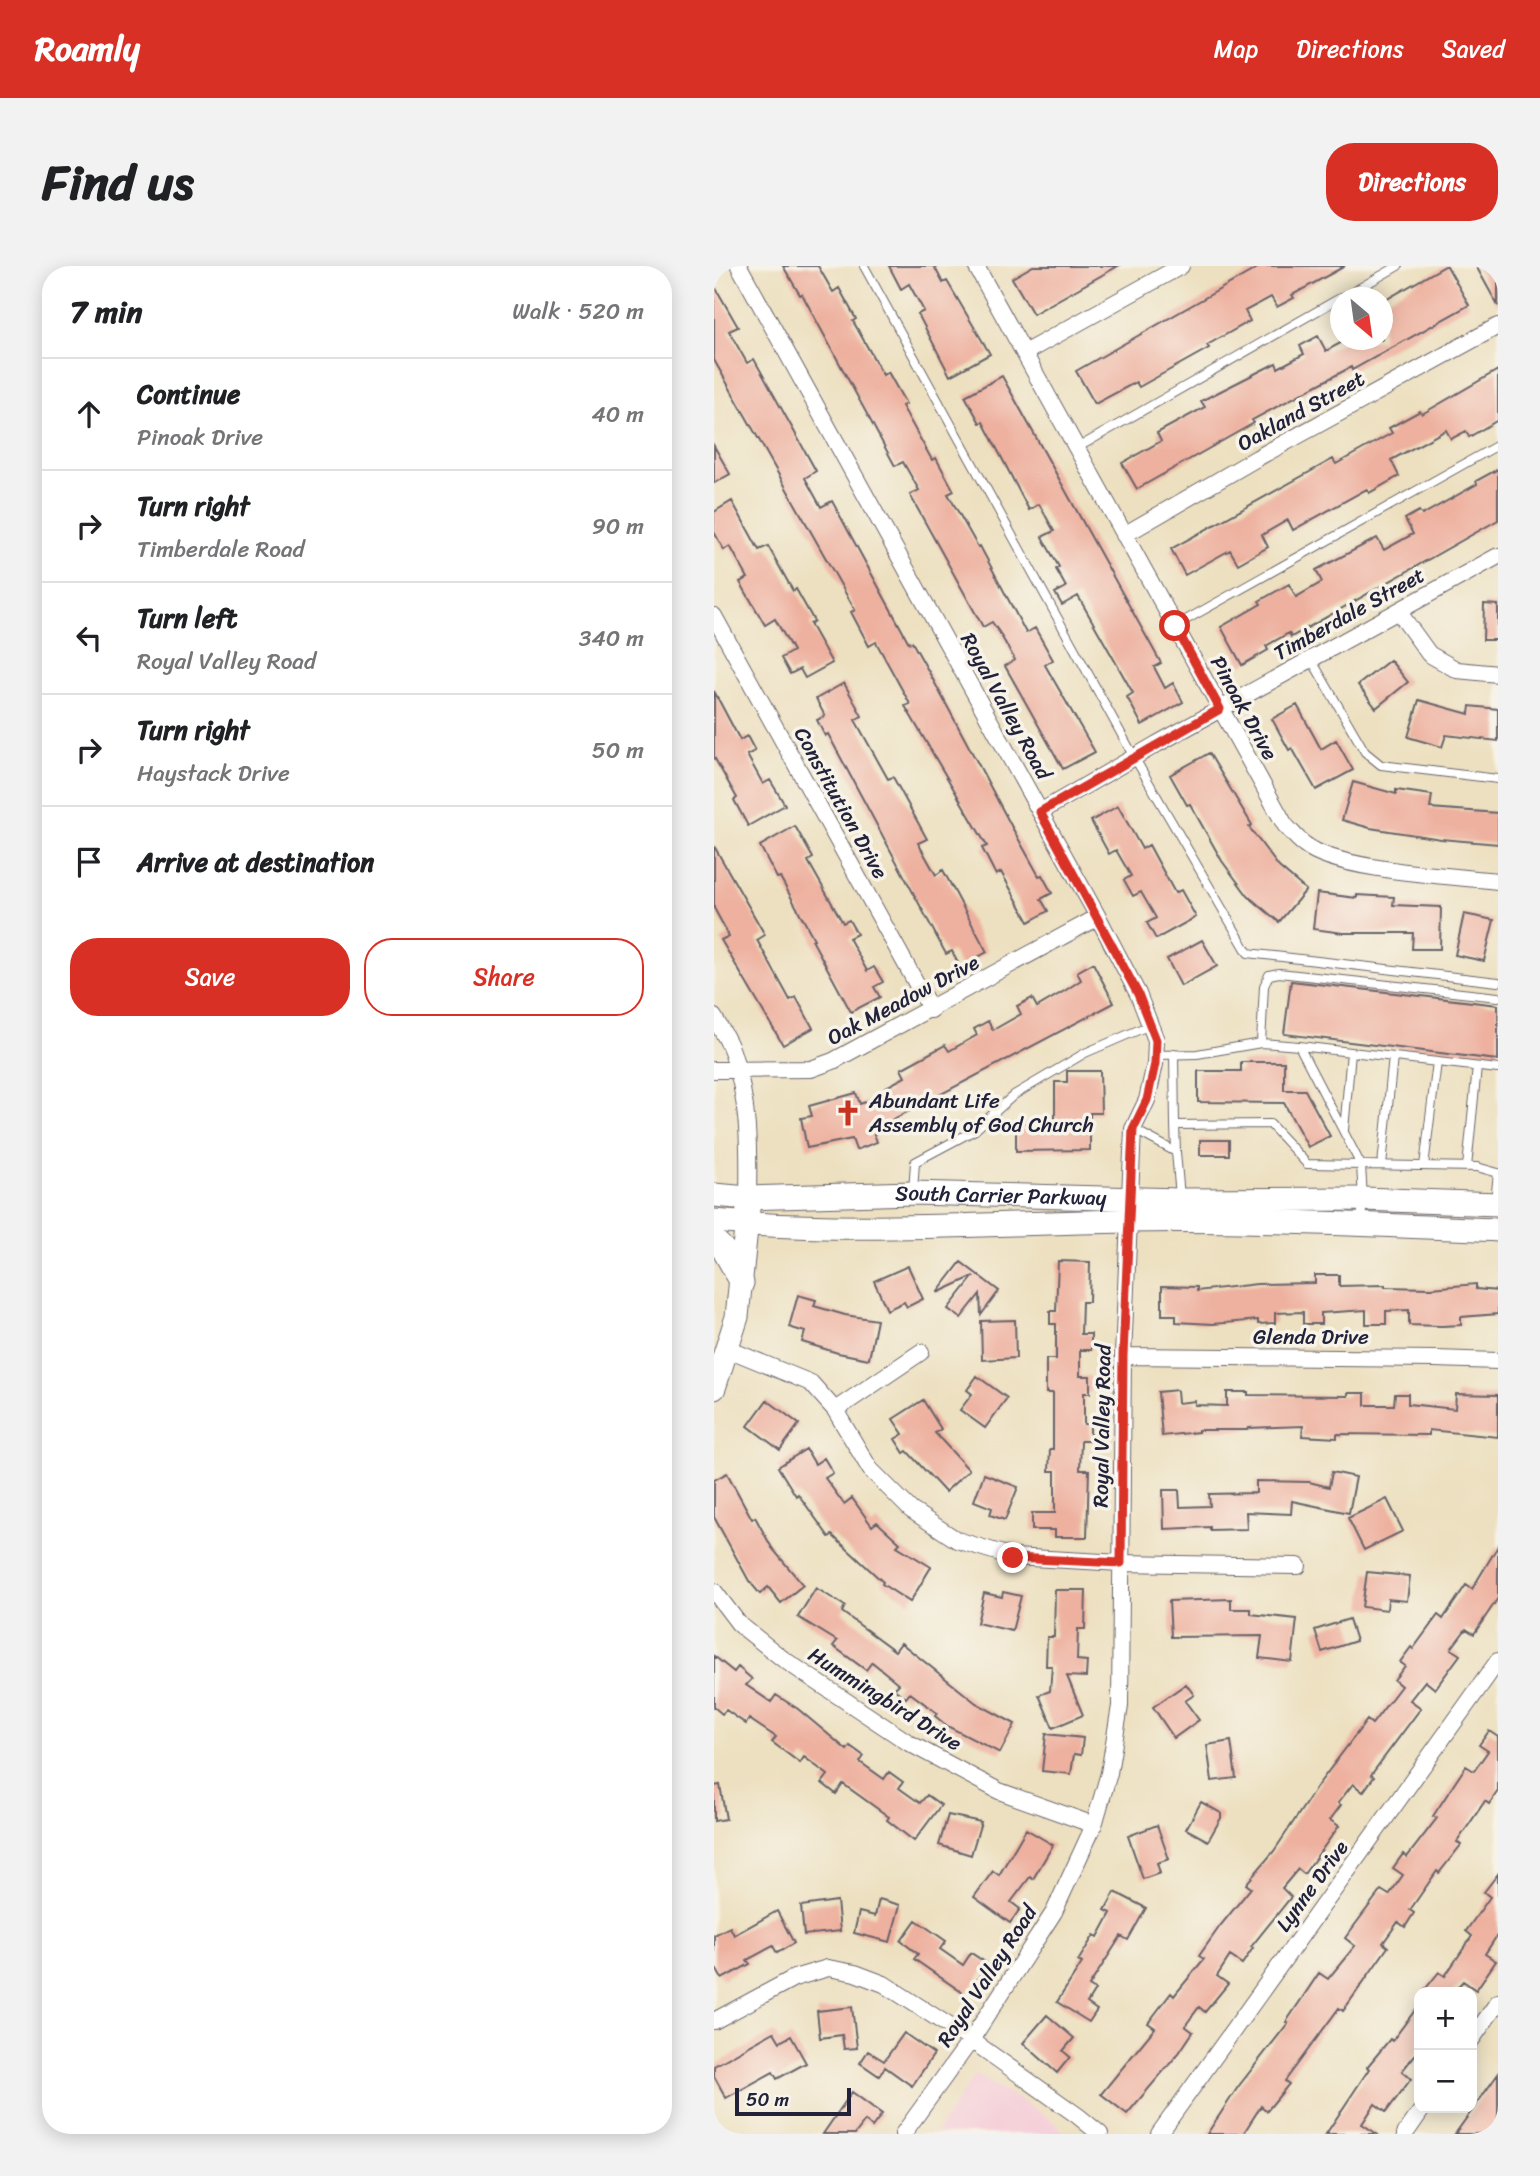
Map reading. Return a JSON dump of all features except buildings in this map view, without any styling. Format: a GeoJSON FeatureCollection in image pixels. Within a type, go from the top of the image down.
{"type":"FeatureCollection","features":[{"type":"Feature","properties":{"kind":"main road","name":"South Carrier Parkway"},"geometry":{"type":"LineString","coordinates":[[714,1195],[748,1199],[912,1193],[1361,1225],[1498,1230]]}},
{"type":"Feature","properties":{"kind":"main road"},"geometry":{"type":"LineString","coordinates":[[714,1388],[721,1347],[737,1317],[748,1224],[748,1199]]}},
{"type":"Feature","properties":{"kind":"main road","name":"South Carrier Parkway"},"geometry":{"type":"LineString","coordinates":[[714,1221],[881,1228],[1130,1210],[1181,1200],[1363,1199],[1496,1204]]}},
{"type":"Feature","properties":{"kind":"main road"},"geometry":{"type":"LineString","coordinates":[[714,1240],[723,1249],[741,1283]]}},
{"type":"Feature","properties":{"kind":"street","name":"Royal Valley Road"},"geometry":{"type":"LineString","coordinates":[[739,266],[1098,917],[1138,994],[1156,1040],[1147,1100],[1133,1129],[1123,1356],[1120,1706],[1110,1773],[1094,1825],[1054,1912],[971,2040],[903,2134]]}},
{"type":"Feature","properties":{"kind":"street","name":"Pinoak Drive"},"geometry":{"type":"LineString","coordinates":[[976,266],[1285,825],[1305,845],[1322,854],[1353,864],[1498,881]]}},
{"type":"Feature","properties":{"kind":"street"},"geometry":{"type":"LineString","coordinates":[[1024,353],[1181,266]]}},
{"type":"Feature","properties":{"kind":"street","name":"Oakland Street"},"geometry":{"type":"LineString","coordinates":[[1124,535],[1257,458],[1498,326]]}},
{"type":"Feature","properties":{"kind":"street","name":"Timberdale Street"},"geometry":{"type":"LineString","coordinates":[[1040,812],[1398,611],[1491,566],[1498,556]]}},
{"type":"Feature","properties":{"kind":"street"},"geometry":{"type":"LineString","coordinates":[[1398,611],[1429,654],[1457,670],[1498,674]]}},
{"type":"Feature","properties":{"kind":"street","name":"Constitution Drive"},"geometry":{"type":"LineString","coordinates":[[714,616],[931,1010]]}},
{"type":"Feature","properties":{"kind":"street","name":"Oak Meadow Drive"},"geometry":{"type":"LineString","coordinates":[[714,1070],[811,1069],[833,1061],[1098,917]]}},
{"type":"Feature","properties":{"kind":"street"},"geometry":{"type":"LineString","coordinates":[[714,1017],[732,1049],[738,1071],[749,1141],[748,1199]]}},
{"type":"Feature","properties":{"kind":"street"},"geometry":{"type":"LineString","coordinates":[[721,1347],[811,1383],[835,1410],[870,1469],[911,1510],[957,1540],[1013,1558],[1298,1566]]}},
{"type":"Feature","properties":{"kind":"street"},"geometry":{"type":"LineString","coordinates":[[835,1410],[921,1352]]}},
{"type":"Feature","properties":{"kind":"street","name":"Glenda Drive"},"geometry":{"type":"LineString","coordinates":[[1123,1356],[1498,1361]]}},
{"type":"Feature","properties":{"kind":"street","name":"Hummingbird Drive"},"geometry":{"type":"LineString","coordinates":[[714,1591],[739,1624],[783,1659],[909,1744],[999,1791],[1094,1825]]}},
{"type":"Feature","properties":{"kind":"street","name":"Lynne Drive"},"geometry":{"type":"LineString","coordinates":[[1159,2134],[1498,1661]]}},
{"type":"Feature","properties":{"kind":"street"},"geometry":{"type":"LineString","coordinates":[[714,2021],[794,1978],[828,1968],[855,1973],[884,1984],[971,2040],[1079,2116],[1100,2134]]}},
{"type":"Feature","properties":{"kind":"street"},"geometry":{"type":"LineString","coordinates":[[1477,2032],[1498,2002]]}},
{"type":"Feature","properties":{"kind":"street"},"geometry":{"type":"LineString","coordinates":[[1405,2134],[1420,2113]]}},
{"type":"Feature","properties":{"kind":"lane"},"geometry":{"type":"LineString","coordinates":[[864,266],[1134,757],[1248,953],[1498,982]]}},
{"type":"Feature","properties":{"kind":"lane"},"geometry":{"type":"LineString","coordinates":[[1361,287],[1398,266]]}},
{"type":"Feature","properties":{"kind":"lane"},"geometry":{"type":"LineString","coordinates":[[1077,448],[1330,304]]}},
{"type":"Feature","properties":{"kind":"lane"},"geometry":{"type":"LineString","coordinates":[[1175,626],[1498,445]]}},
{"type":"Feature","properties":{"kind":"lane"},"geometry":{"type":"LineString","coordinates":[[1311,659],[1365,752],[1381,765],[1498,779]]}},
{"type":"Feature","properties":{"kind":"lane"},"geometry":{"type":"LineString","coordinates":[[1261,1043],[1264,986],[1269,975],[1279,972],[1498,998]]}},
{"type":"Feature","properties":{"kind":"lane"},"geometry":{"type":"LineString","coordinates":[[912,1193],[915,1161],[975,1130],[1014,1095],[1073,1060],[1150,1025]]}},
{"type":"Feature","properties":{"kind":"lane"},"geometry":{"type":"LineString","coordinates":[[1155,1055],[1197,1054],[1261,1043],[1498,1069]]}},
{"type":"Feature","properties":{"kind":"lane"},"geometry":{"type":"LineString","coordinates":[[1299,1046],[1361,1165],[1361,1225]]}},
{"type":"Feature","properties":{"kind":"lane"},"geometry":{"type":"LineString","coordinates":[[1344,1130],[1351,1052]]}},
{"type":"Feature","properties":{"kind":"lane"},"geometry":{"type":"LineString","coordinates":[[1174,1054],[1176,1152],[1181,1200]]}},
{"type":"Feature","properties":{"kind":"lane"},"geometry":{"type":"LineString","coordinates":[[1382,1165],[1393,1057]]}},
{"type":"Feature","properties":{"kind":"lane"},"geometry":{"type":"LineString","coordinates":[[1424,1166],[1437,1062]]}},
{"type":"Feature","properties":{"kind":"lane"},"geometry":{"type":"LineString","coordinates":[[1467,1167],[1478,1067]]}},
{"type":"Feature","properties":{"kind":"lane"},"geometry":{"type":"LineString","coordinates":[[1175,1125],[1270,1124],[1307,1164],[1467,1167],[1498,1173],[1496,1204]]}},
{"type":"Feature","properties":{"kind":"lane"},"geometry":{"type":"LineString","coordinates":[[1133,1129],[1176,1152]]}},
{"type":"Feature","properties":{"kind":"shaded area"},"geometry":{"type":"Polygon","coordinates":[[[975,2074],[1048,2117],[1067,2134],[935,2134],[975,2074]]]}},
{"type":"Feature","properties":{"kind":"place","name":"Abundant Life Assembly of God Church"},"geometry":{"type":"Point","coordinates":[848,1113]}},
{"type":"Feature","properties":{"kind":"route"},"geometry":{"type":"LineString","coordinates":[[1013,1558],[1121,1563],[1123,1356],[1133,1129],[1147,1100],[1155,1064],[1156,1040],[1138,994],[1040,812],[1220,709],[1175,626]]}}]}
